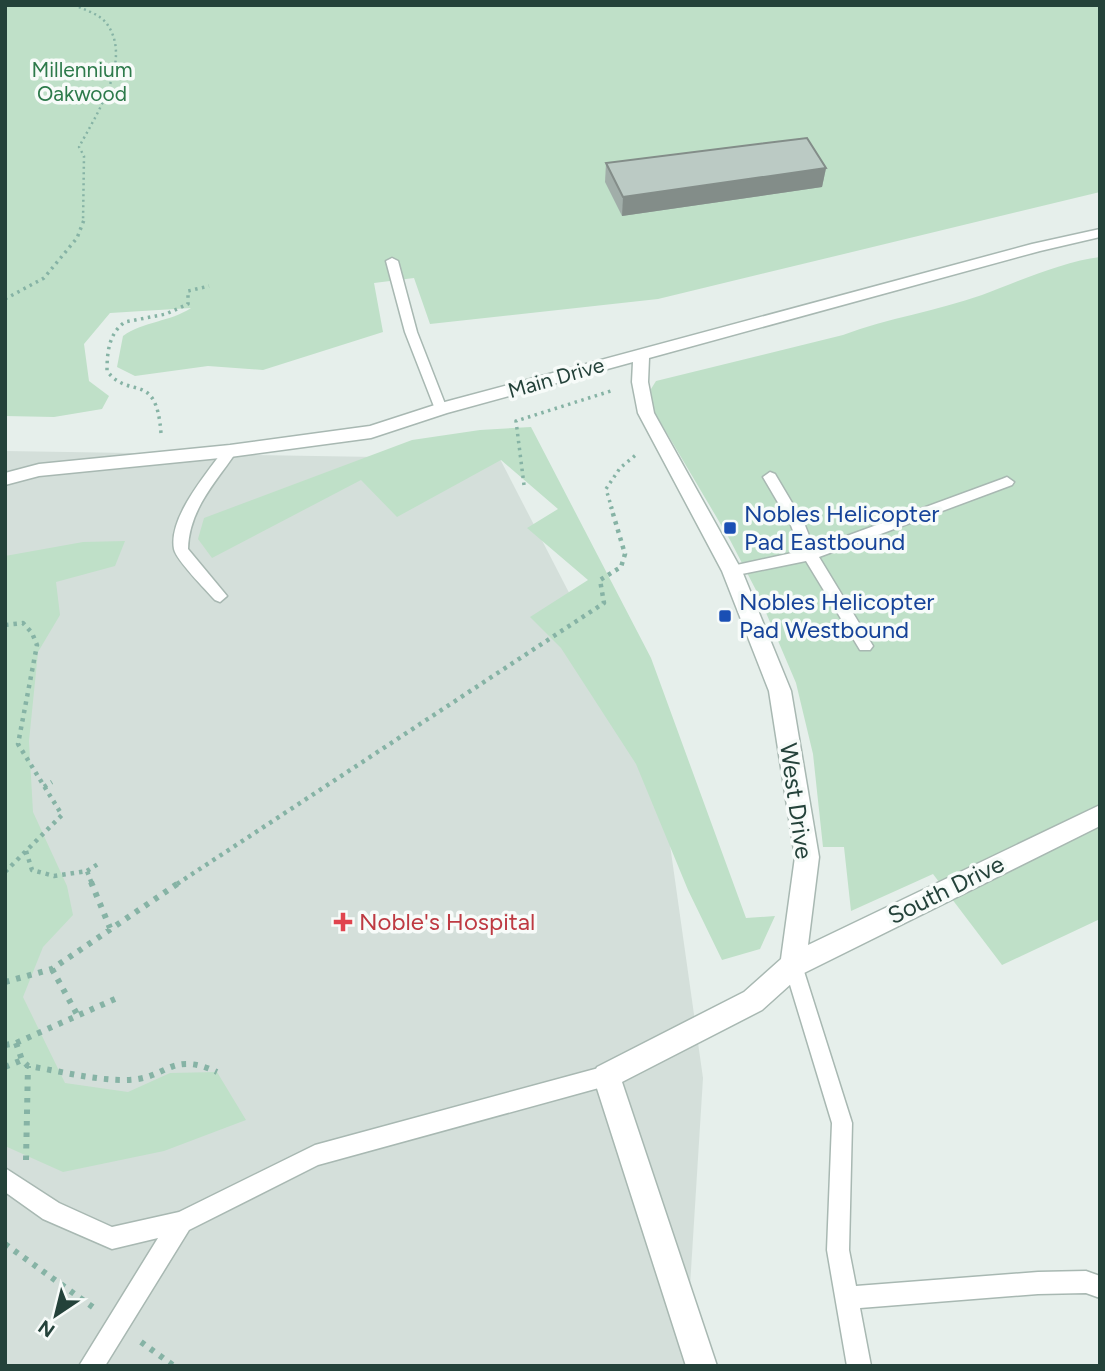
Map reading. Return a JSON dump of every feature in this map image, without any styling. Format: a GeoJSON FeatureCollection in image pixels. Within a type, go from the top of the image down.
{"type":"FeatureCollection","features":[{"type":"Feature","properties":{"kind":"street","name":"Main Drive"},"geometry":{"type":"LineString","coordinates":[[5,479],[39,470],[230,451],[371,432],[440,409],[1037,247],[1100,233]]}},
{"type":"Feature","properties":{"kind":"street","name":"West Drive"},"geometry":{"type":"LineString","coordinates":[[641,355],[640,382],[646,413],[732,571],[780,691],[807,857],[793,965]]}},
{"type":"Feature","properties":{"kind":"street","name":"South Drive"},"geometry":{"type":"LineString","coordinates":[[793,965],[1100,815]]}},
{"type":"Feature","properties":{"kind":"street"},"geometry":{"type":"LineString","coordinates":[[702,1366],[606,1076],[753,1001],[793,965]]}},
{"type":"Feature","properties":{"kind":"lane"},"geometry":{"type":"LineString","coordinates":[[392,261],[411,332],[440,409]]}},
{"type":"Feature","properties":{"kind":"lane"},"geometry":{"type":"LineString","coordinates":[[220,596],[181,550],[180,540],[192,506],[230,451]]}},
{"type":"Feature","properties":{"kind":"lane"},"geometry":{"type":"LineString","coordinates":[[770,477],[797,523],[810,555],[865,646]]}},
{"type":"Feature","properties":{"kind":"lane"},"geometry":{"type":"LineString","coordinates":[[732,571],[810,555],[1007,482]]}},
{"type":"Feature","properties":{"kind":"lane"},"geometry":{"type":"LineString","coordinates":[[793,965],[842,1123],[838,1250],[859,1366]]}},
{"type":"Feature","properties":{"kind":"lane"},"geometry":{"type":"LineString","coordinates":[[5,1179],[51,1211],[112,1238],[181,1222],[315,1155],[606,1076]]}},
{"type":"Feature","properties":{"kind":"lane"},"geometry":{"type":"LineString","coordinates":[[91,1366],[181,1222]]}},
{"type":"Feature","properties":{"kind":"lane"},"geometry":{"type":"LineString","coordinates":[[847,1298],[1038,1283],[1086,1282],[1100,1287]]}},
{"type":"Feature","properties":{"kind":"path"},"geometry":{"type":"LineString","coordinates":[[5,299],[44,278],[77,238],[85,217],[84,156],[79,147],[113,79],[115,52],[107,22],[74,5]]}},
{"type":"Feature","properties":{"kind":"path"},"geometry":{"type":"LineString","coordinates":[[160,435],[162,413],[154,395],[144,388],[113,379],[107,373],[105,367],[113,334],[125,322],[173,312],[188,304],[188,291],[209,286]]}},
{"type":"Feature","properties":{"kind":"path"},"geometry":{"type":"LineString","coordinates":[[524,485],[516,421],[640,382]]}},
{"type":"Feature","properties":{"kind":"path"},"geometry":{"type":"LineString","coordinates":[[5,982],[52,969],[110,928],[604,603],[600,580],[621,566],[625,554],[606,489],[620,468],[636,454],[666,448]]}},
{"type":"Feature","properties":{"kind":"path"},"geometry":{"type":"LineString","coordinates":[[5,625],[23,623],[32,633],[37,645],[18,744],[62,816],[5,872]]}},
{"type":"Feature","properties":{"kind":"path"},"geometry":{"type":"LineString","coordinates":[[27,699],[34,694]]}},
{"type":"Feature","properties":{"kind":"path"},"geometry":{"type":"LineString","coordinates":[[44,787],[52,782]]}},
{"type":"Feature","properties":{"kind":"path"},"geometry":{"type":"LineString","coordinates":[[26,851],[32,870],[54,876],[87,871],[98,864]]}},
{"type":"Feature","properties":{"kind":"path"},"geometry":{"type":"LineString","coordinates":[[87,871],[110,928]]}},
{"type":"Feature","properties":{"kind":"path"},"geometry":{"type":"LineString","coordinates":[[52,969],[78,1016]]}},
{"type":"Feature","properties":{"kind":"path"},"geometry":{"type":"LineString","coordinates":[[5,1045],[16,1043],[116,999]]}},
{"type":"Feature","properties":{"kind":"path"},"geometry":{"type":"LineString","coordinates":[[16,1043],[22,1060],[28,1066],[137,1079],[177,1063],[196,1061],[217,1072]]}},
{"type":"Feature","properties":{"kind":"path"},"geometry":{"type":"LineString","coordinates":[[5,1067],[22,1060]]}},
{"type":"Feature","properties":{"kind":"path"},"geometry":{"type":"LineString","coordinates":[[26,1193],[28,1066]]}},
{"type":"Feature","properties":{"kind":"path"},"geometry":{"type":"LineString","coordinates":[[5,1244],[174,1366]]}},
{"type":"Feature","properties":{"kind":"shaded area","name":"Noble's Hospital"},"geometry":{"type":"Polygon","coordinates":[[[5,451],[500,459],[659,767],[703,1078],[685,1366],[5,1366],[5,451]]]}},
{"type":"Feature","properties":{"kind":"green space","name":"Millennium Oakwood"},"geometry":{"type":"Polygon","coordinates":[[[5,5],[1100,5],[1100,192],[658,299],[430,324],[414,278],[374,283],[383,332],[263,370],[208,366],[135,376],[117,367],[123,336],[191,308],[110,313],[84,344],[89,381],[109,396],[102,409],[54,417],[5,416],[5,5]]]}},
{"type":"Feature","properties":{"kind":"green space"},"geometry":{"type":"Polygon","coordinates":[[[1100,257],[1100,919],[1002,965],[933,874],[851,911],[844,847],[823,847],[813,754],[796,683],[758,594],[730,540],[652,408],[651,389],[656,381],[843,335],[965,301],[1056,267],[1100,257]]]}},
{"type":"Feature","properties":{"kind":"green space"},"geometry":{"type":"Polygon","coordinates":[[[531,427],[651,658],[746,918],[775,916],[760,949],[722,960],[688,890],[636,764],[561,648],[530,617],[588,580],[527,528],[558,509],[501,460],[397,517],[361,480],[212,558],[198,539],[204,518],[412,440],[480,430],[531,427]]]}},
{"type":"Feature","properties":{"kind":"green space"},"geometry":{"type":"Polygon","coordinates":[[[125,541],[115,566],[56,582],[60,615],[38,652],[29,741],[33,812],[67,886],[73,915],[43,947],[23,997],[65,1083],[128,1092],[170,1073],[217,1072],[246,1120],[164,1151],[63,1172],[5,1146],[5,556],[83,542],[125,541]]]}},
{"type":"Feature","properties":{"kind":"building"},"geometry":{"type":"Polygon","coordinates":[[[807,138],[826,168],[623,197],[606,163],[807,138]]]}},
{"type":"Feature","properties":{"kind":"place","name":"Nobles Helicopter Pad Eastbound"},"geometry":{"type":"Point","coordinates":[730,528]}},
{"type":"Feature","properties":{"kind":"place","name":"Nobles Helicopter Pad Westbound"},"geometry":{"type":"Point","coordinates":[725,616]}},
{"type":"Feature","properties":{"kind":"place","name":"Noble's Hospital"},"geometry":{"type":"Point","coordinates":[343,922]}}]}
